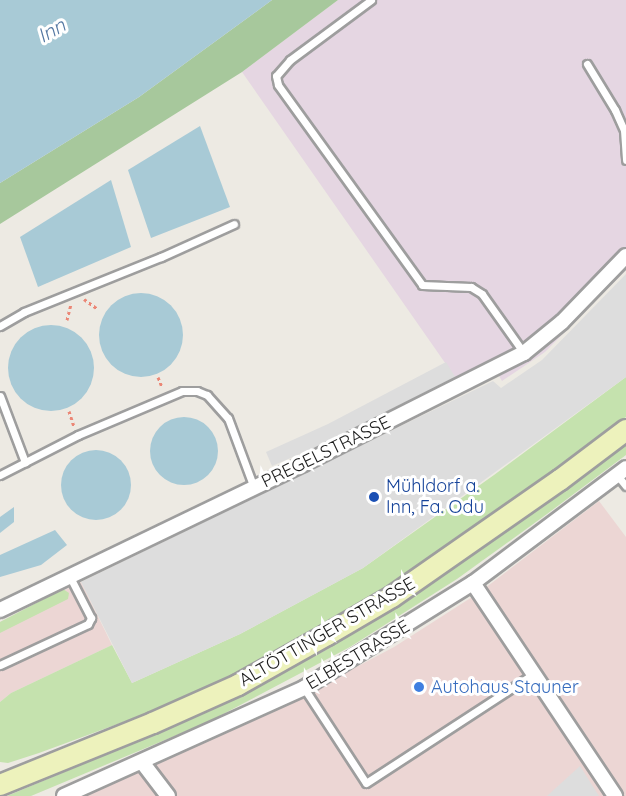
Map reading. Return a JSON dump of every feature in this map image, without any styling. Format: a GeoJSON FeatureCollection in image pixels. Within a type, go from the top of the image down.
{"type":"FeatureCollection","features":[{"type":"Feature","properties":{"kind":"main road","name":"ALTÖTTINGER STRASSE"},"geometry":{"type":"LineString","coordinates":[[0,785],[153,723],[238,685],[327,635],[392,597],[560,480],[626,430]]}},
{"type":"Feature","properties":{"kind":"street","name":"PREGELSTRASSE"},"geometry":{"type":"LineString","coordinates":[[0,610],[254,488],[524,353],[562,322],[626,256]]}},
{"type":"Feature","properties":{"kind":"street","name":"ELBESTRASSE"},"geometry":{"type":"LineString","coordinates":[[64,796],[304,688],[473,583],[623,476]]}},
{"type":"Feature","properties":{"kind":"street"},"geometry":{"type":"LineString","coordinates":[[473,583],[615,796]]}},
{"type":"Feature","properties":{"kind":"street"},"geometry":{"type":"LineString","coordinates":[[142,762],[168,796]]}},
{"type":"Feature","properties":{"kind":"lane"},"geometry":{"type":"LineString","coordinates":[[371,0],[290,60],[276,76],[278,85],[422,285],[471,287],[482,294],[524,353]]}},
{"type":"Feature","properties":{"kind":"lane"},"geometry":{"type":"LineString","coordinates":[[587,64],[615,110],[624,130],[626,160]]}},
{"type":"Feature","properties":{"kind":"lane"},"geometry":{"type":"LineString","coordinates":[[0,326],[24,312],[160,257],[234,224]]}},
{"type":"Feature","properties":{"kind":"lane"},"geometry":{"type":"LineString","coordinates":[[0,475],[78,435],[182,391],[197,391],[207,394],[228,418],[254,488]]}},
{"type":"Feature","properties":{"kind":"lane"},"geometry":{"type":"LineString","coordinates":[[0,396],[25,462]]}},
{"type":"Feature","properties":{"kind":"lane"},"geometry":{"type":"LineString","coordinates":[[0,665],[88,624],[91,618],[70,577]]}},
{"type":"Feature","properties":{"kind":"lane"},"geometry":{"type":"LineString","coordinates":[[304,688],[366,783],[533,674]]}},
{"type":"Feature","properties":{"kind":"shaded area"},"geometry":{"type":"Polygon","coordinates":[[[338,0],[626,0],[626,270],[545,352],[502,381],[490,361],[457,380],[242,72],[338,0]]]}},
{"type":"Feature","properties":{"kind":"shaded area"},"geometry":{"type":"Polygon","coordinates":[[[626,274],[626,377],[363,568],[240,634],[132,683],[81,582],[493,381],[501,388],[542,360],[626,274]]]}},
{"type":"Feature","properties":{"kind":"shaded area"},"geometry":{"type":"Polygon","coordinates":[[[446,362],[457,380],[335,439],[272,466],[266,452],[328,424],[446,362]]]}},
{"type":"Feature","properties":{"kind":"shaded area"},"geometry":{"type":"Polygon","coordinates":[[[599,501],[626,537],[626,796],[79,796],[274,711],[394,647],[480,592],[599,501]]]}},
{"type":"Feature","properties":{"kind":"shaded area"},"geometry":{"type":"Polygon","coordinates":[[[81,582],[112,645],[11,693],[0,702],[0,622],[81,582]]]}},
{"type":"Feature","properties":{"kind":"shaded area"},"geometry":{"type":"Polygon","coordinates":[[[580,766],[599,796],[547,796],[580,766]]]}},
{"type":"Feature","properties":{"kind":"green space"},"geometry":{"type":"Polygon","coordinates":[[[272,0],[338,0],[242,72],[0,224],[0,183],[139,97],[272,0]]]}},
{"type":"Feature","properties":{"kind":"green space"},"geometry":{"type":"Polygon","coordinates":[[[626,377],[626,417],[428,564],[263,661],[172,704],[39,753],[8,763],[0,762],[0,702],[11,693],[112,645],[132,683],[240,634],[363,568],[626,377]]]}},
{"type":"Feature","properties":{"kind":"green space"},"geometry":{"type":"Polygon","coordinates":[[[626,442],[626,455],[547,514],[457,579],[350,647],[208,722],[31,796],[7,796],[179,724],[241,695],[326,650],[449,571],[626,442]]]}},
{"type":"Feature","properties":{"kind":"green space"},"geometry":{"type":"Polygon","coordinates":[[[63,589],[69,593],[68,599],[0,633],[0,622],[63,589]]]}},
{"type":"Feature","properties":{"kind":"water","name":"Inn"},"geometry":{"type":"Polygon","coordinates":[[[0,0],[272,0],[139,97],[0,183],[0,0]]]}},
{"type":"Feature","properties":{"kind":"water"},"geometry":{"type":"Polygon","coordinates":[[[200,126],[230,207],[151,238],[128,170],[200,126]]]}},
{"type":"Feature","properties":{"kind":"water"},"geometry":{"type":"Polygon","coordinates":[[[111,180],[131,247],[38,287],[20,237],[111,180]]]}},
{"type":"Feature","properties":{"kind":"water"},"geometry":{"type":"Polygon","coordinates":[[[141,293],[157,296],[171,305],[180,319],[183,335],[180,351],[171,365],[157,374],[141,377],[125,374],[111,365],[102,351],[99,335],[102,319],[111,305],[125,296],[141,293]]]}},
{"type":"Feature","properties":{"kind":"water"},"geometry":{"type":"Polygon","coordinates":[[[43,325],[59,325],[82,337],[91,351],[94,368],[91,385],[82,399],[59,411],[43,411],[27,404],[15,392],[8,376],[8,360],[15,344],[27,332],[43,325]]]}},
{"type":"Feature","properties":{"kind":"water"},"geometry":{"type":"Polygon","coordinates":[[[177,417],[191,417],[203,422],[213,432],[218,451],[213,470],[203,480],[191,485],[177,485],[165,480],[155,470],[150,458],[150,444],[155,432],[165,422],[177,417]]]}},
{"type":"Feature","properties":{"kind":"water"},"geometry":{"type":"Polygon","coordinates":[[[96,450],[109,453],[121,460],[128,472],[131,485],[128,498],[121,510],[109,517],[96,520],[83,517],[71,510],[64,498],[61,485],[64,472],[71,460],[83,453],[96,450]]]}},
{"type":"Feature","properties":{"kind":"water"},"geometry":{"type":"Polygon","coordinates":[[[14,507],[14,522],[0,533],[0,517],[14,507]]]}},
{"type":"Feature","properties":{"kind":"water"},"geometry":{"type":"Polygon","coordinates":[[[55,530],[67,545],[41,565],[0,577],[0,555],[55,530]]]}},
{"type":"Feature","properties":{"kind":"place","name":"Mühldorf a. Inn, Fa. Odu"},"geometry":{"type":"Point","coordinates":[374,497]}},
{"type":"Feature","properties":{"kind":"place","name":"Autohaus Stauner"},"geometry":{"type":"Point","coordinates":[419,687]}}]}
